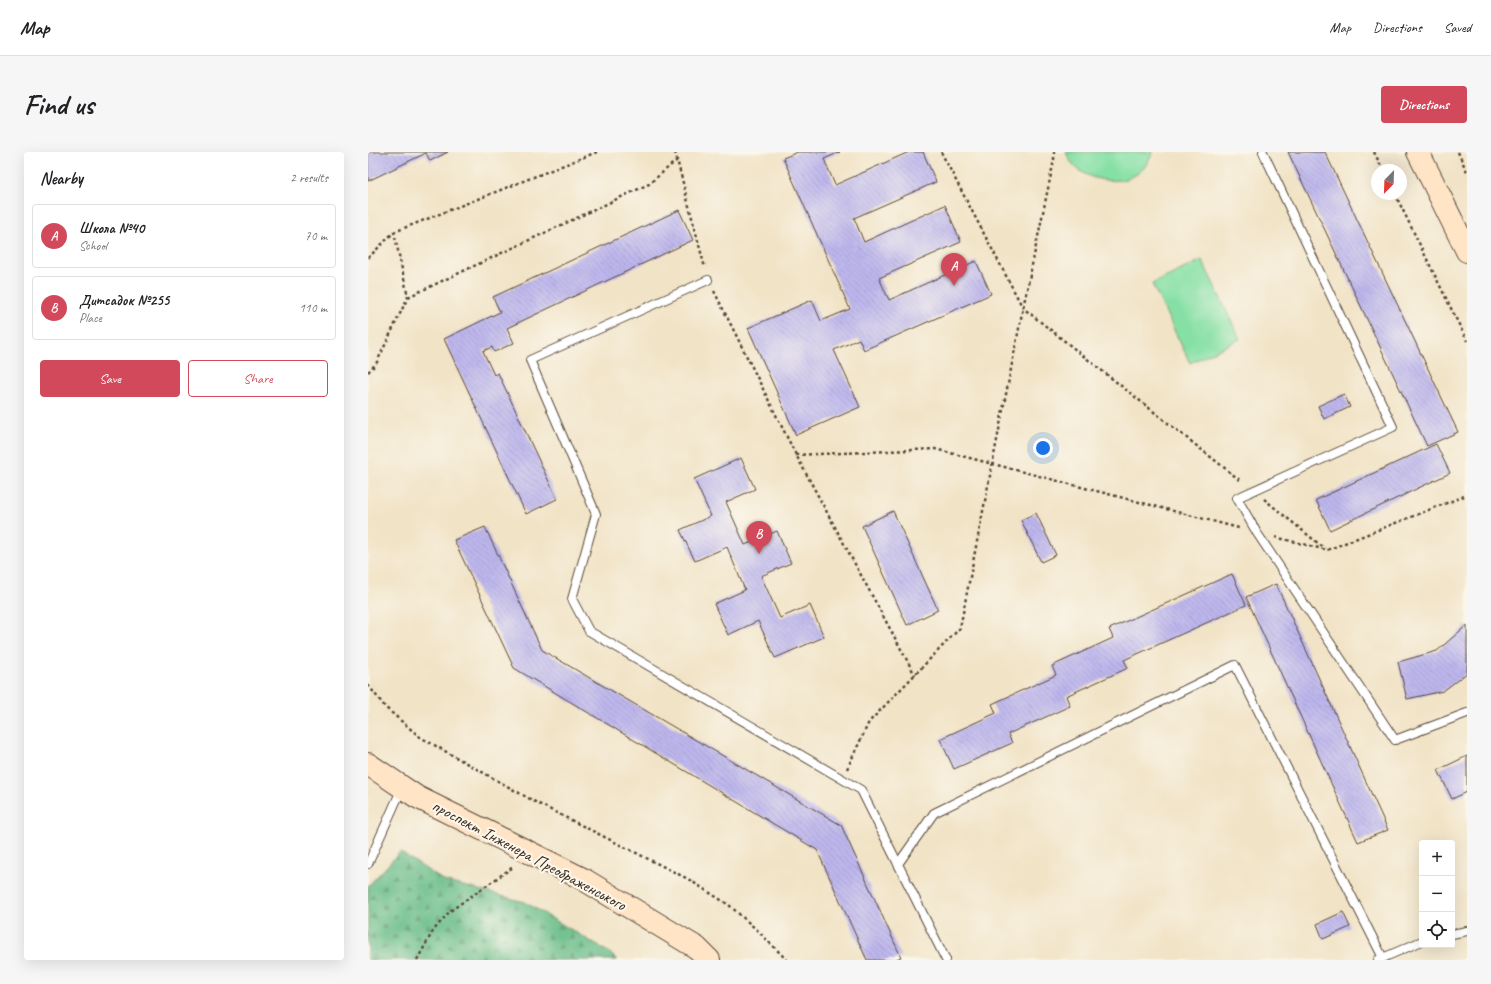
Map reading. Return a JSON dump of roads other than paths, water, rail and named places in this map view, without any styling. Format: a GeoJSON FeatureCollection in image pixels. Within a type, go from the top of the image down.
{"type":"FeatureCollection","features":[{"type":"Feature","properties":{"kind":"main road"},"geometry":{"type":"LineString","coordinates":[[1418,152],[1467,251]]}},
{"type":"Feature","properties":{"kind":"main road","name":"проспект Інженера Преображенського"},"geometry":{"type":"LineString","coordinates":[[368,764],[417,797],[590,883],[697,948],[709,960]]}},
{"type":"Feature","properties":{"kind":"lane"},"geometry":{"type":"LineString","coordinates":[[1263,152],[1393,427],[1237,498],[1257,533],[1395,740],[1467,713]]}},
{"type":"Feature","properties":{"kind":"lane"},"geometry":{"type":"LineString","coordinates":[[708,280],[530,360],[596,514],[572,599],[589,631],[861,790],[946,960]]}},
{"type":"Feature","properties":{"kind":"lane"},"geometry":{"type":"LineString","coordinates":[[898,864],[934,813],[1234,665],[1380,959],[1419,942]]}},
{"type":"Feature","properties":{"kind":"lane"},"geometry":{"type":"LineString","coordinates":[[368,864],[403,787]]}},
{"type":"Feature","properties":{"kind":"lane"},"geometry":{"type":"LineString","coordinates":[[1455,933],[1467,931]]}},
{"type":"Feature","properties":{"kind":"place","name":"Школа №40"},"geometry":{"type":"Point","coordinates":[954,286]}},
{"type":"Feature","properties":{"kind":"place","name":"Дитсадок №255"},"geometry":{"type":"Point","coordinates":[759,554]}}]}
